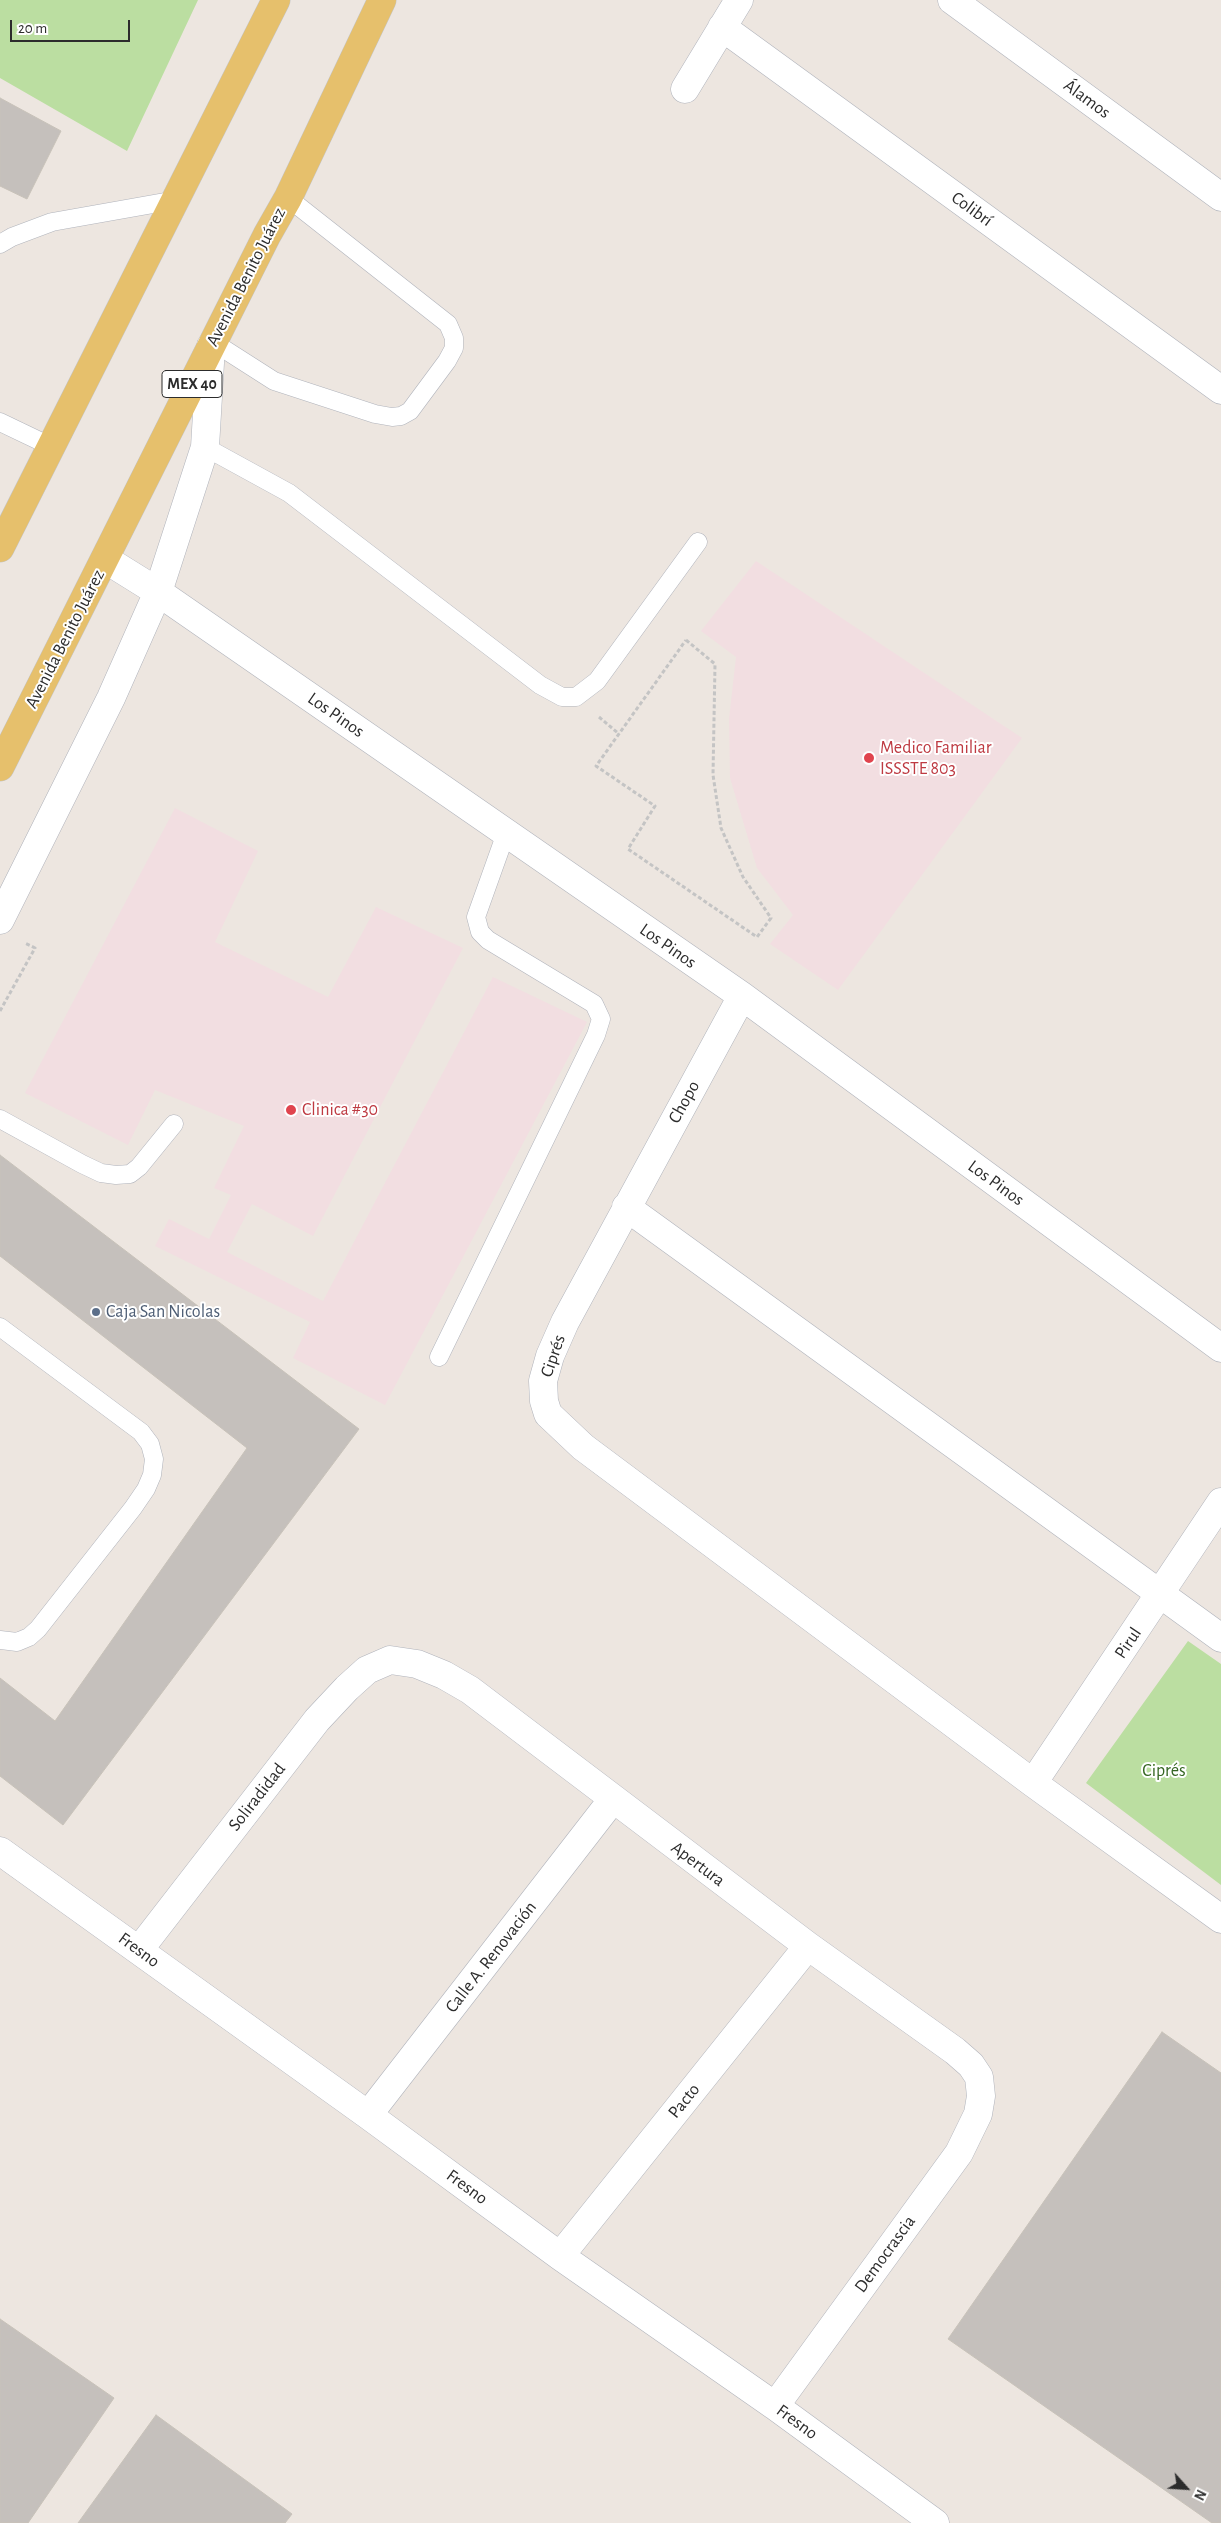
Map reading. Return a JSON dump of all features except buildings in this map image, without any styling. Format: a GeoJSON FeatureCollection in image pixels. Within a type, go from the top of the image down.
{"type":"FeatureCollection","features":[{"type":"Feature","properties":{"kind":"main road"},"geometry":{"type":"LineString","coordinates":[[0,548],[276,0]]}},
{"type":"Feature","properties":{"kind":"main road","name":"Avenida Benito Juárez"},"geometry":{"type":"LineString","coordinates":[[0,768],[212,344],[288,198],[382,0]]}},
{"type":"Feature","properties":{"kind":"street"},"geometry":{"type":"LineString","coordinates":[[685,89],[739,0]]}},
{"type":"Feature","properties":{"kind":"street","name":"Álamos"},"geometry":{"type":"LineString","coordinates":[[952,0],[1221,197]]}},
{"type":"Feature","properties":{"kind":"street","name":"Colibrí"},"geometry":{"type":"LineString","coordinates":[[722,27],[1221,390]]}},
{"type":"Feature","properties":{"kind":"street"},"geometry":{"type":"LineString","coordinates":[[0,920],[107,707],[158,592],[205,447],[212,344]]}},
{"type":"Feature","properties":{"kind":"street","name":"Los Pinos"},"geometry":{"type":"LineString","coordinates":[[105,559],[158,592],[742,996],[1221,1348]]}},
{"type":"Feature","properties":{"kind":"street","name":"Chopo"},"geometry":{"type":"LineString","coordinates":[[626,1207],[742,996]]}},
{"type":"Feature","properties":{"kind":"street"},"geometry":{"type":"LineString","coordinates":[[626,1207],[1160,1596],[1221,1638]]}},
{"type":"Feature","properties":{"kind":"street","name":"Ciprés"},"geometry":{"type":"LineString","coordinates":[[626,1207],[565,1322],[550,1356],[543,1381],[544,1401],[548,1414],[583,1447],[1033,1783],[1221,1919]]}},
{"type":"Feature","properties":{"kind":"street","name":"Pirul"},"geometry":{"type":"LineString","coordinates":[[1033,1783],[1160,1596],[1221,1502]]}},
{"type":"Feature","properties":{"kind":"street","name":"Apertura"},"geometry":{"type":"LineString","coordinates":[[390,1660],[417,1664],[444,1675],[470,1690],[808,1946],[971,2065],[979,2077],[981,2096]]}},
{"type":"Feature","properties":{"kind":"street","name":"Soliradidad"},"geometry":{"type":"LineString","coordinates":[[139,1950],[317,1720],[347,1688],[368,1670],[390,1660]]}},
{"type":"Feature","properties":{"kind":"street","name":"Calle A. Renovación"},"geometry":{"type":"LineString","coordinates":[[368,2115],[613,1799]]}},
{"type":"Feature","properties":{"kind":"street","name":"Fresno"},"geometry":{"type":"LineString","coordinates":[[0,1851],[368,2115],[560,2256],[775,2406],[935,2523]]}},
{"type":"Feature","properties":{"kind":"street","name":"Pacto"},"geometry":{"type":"LineString","coordinates":[[560,2256],[808,1946]]}},
{"type":"Feature","properties":{"kind":"street","name":"Democrascia"},"geometry":{"type":"LineString","coordinates":[[775,2406],[959,2153],[978,2114],[981,2096]]}},
{"type":"Feature","properties":{"kind":"lane"},"geometry":{"type":"LineString","coordinates":[[212,344],[274,381],[375,414],[392,417],[401,416],[410,410],[447,361],[454,348],[454,338],[448,324],[288,198]]}},
{"type":"Feature","properties":{"kind":"lane"},"geometry":{"type":"LineString","coordinates":[[0,244],[12,237],[52,222],[176,200]]}},
{"type":"Feature","properties":{"kind":"lane"},"geometry":{"type":"LineString","coordinates":[[0,422],[50,446]]}},
{"type":"Feature","properties":{"kind":"lane"},"geometry":{"type":"LineString","coordinates":[[205,447],[289,492],[540,685],[562,697],[576,697],[597,681],[698,542]]}},
{"type":"Feature","properties":{"kind":"lane"},"geometry":{"type":"LineString","coordinates":[[439,1357],[596,1035],[601,1019],[599,1011],[588,1000],[488,940],[480,932],[476,917],[506,833]]}},
{"type":"Feature","properties":{"kind":"lane"},"geometry":{"type":"LineString","coordinates":[[0,1119],[82,1164],[101,1173],[116,1175],[130,1174],[139,1167],[174,1124]]}},
{"type":"Feature","properties":{"kind":"lane"},"geometry":{"type":"LineString","coordinates":[[0,1328],[141,1432],[150,1444],[154,1459],[152,1475],[138,1502],[38,1629],[29,1637],[17,1642],[0,1640]]}},
{"type":"Feature","properties":{"kind":"path"},"geometry":{"type":"LineString","coordinates":[[686,640],[715,664],[713,775],[721,828],[743,877],[771,918],[756,938],[628,849],[655,806],[596,766],[686,640]]}},
{"type":"Feature","properties":{"kind":"path"},"geometry":{"type":"LineString","coordinates":[[0,1011],[35,948]]}},
{"type":"Feature","properties":{"kind":"shaded area","name":"Medico Familiar ISSSTE 803"},"geometry":{"type":"Polygon","coordinates":[[[756,561],[1022,738],[838,990],[770,944],[793,915],[757,868],[730,778],[729,719],[736,657],[701,631],[756,561]]]}},
{"type":"Feature","properties":{"kind":"shaded area","name":"Clinica #30"},"geometry":{"type":"Polygon","coordinates":[[[175,808],[258,851],[215,942],[328,997],[376,907],[463,948],[313,1236],[252,1204],[227,1252],[323,1301],[493,977],[587,1022],[385,1405],[293,1358],[310,1322],[155,1246],[169,1219],[209,1239],[231,1195],[214,1188],[244,1126],[155,1090],[128,1145],[25,1093],[175,808]]]}},
{"type":"Feature","properties":{"kind":"green space"},"geometry":{"type":"Polygon","coordinates":[[[0,0],[198,0],[127,151],[0,78],[0,0]]]}},
{"type":"Feature","properties":{"kind":"green space","name":"Ciprés"},"geometry":{"type":"Polygon","coordinates":[[[1188,1641],[1221,1664],[1221,1885],[1086,1783],[1188,1641]]]}},
{"type":"Feature","properties":{"kind":"place","name":"Medico Familiar ISSSTE 803"},"geometry":{"type":"Point","coordinates":[869,758]}},
{"type":"Feature","properties":{"kind":"place","name":"Clinica #30"},"geometry":{"type":"Point","coordinates":[291,1110]}},
{"type":"Feature","properties":{"kind":"place","name":"Caja San Nicolas"},"geometry":{"type":"Point","coordinates":[96,1312]}}]}
